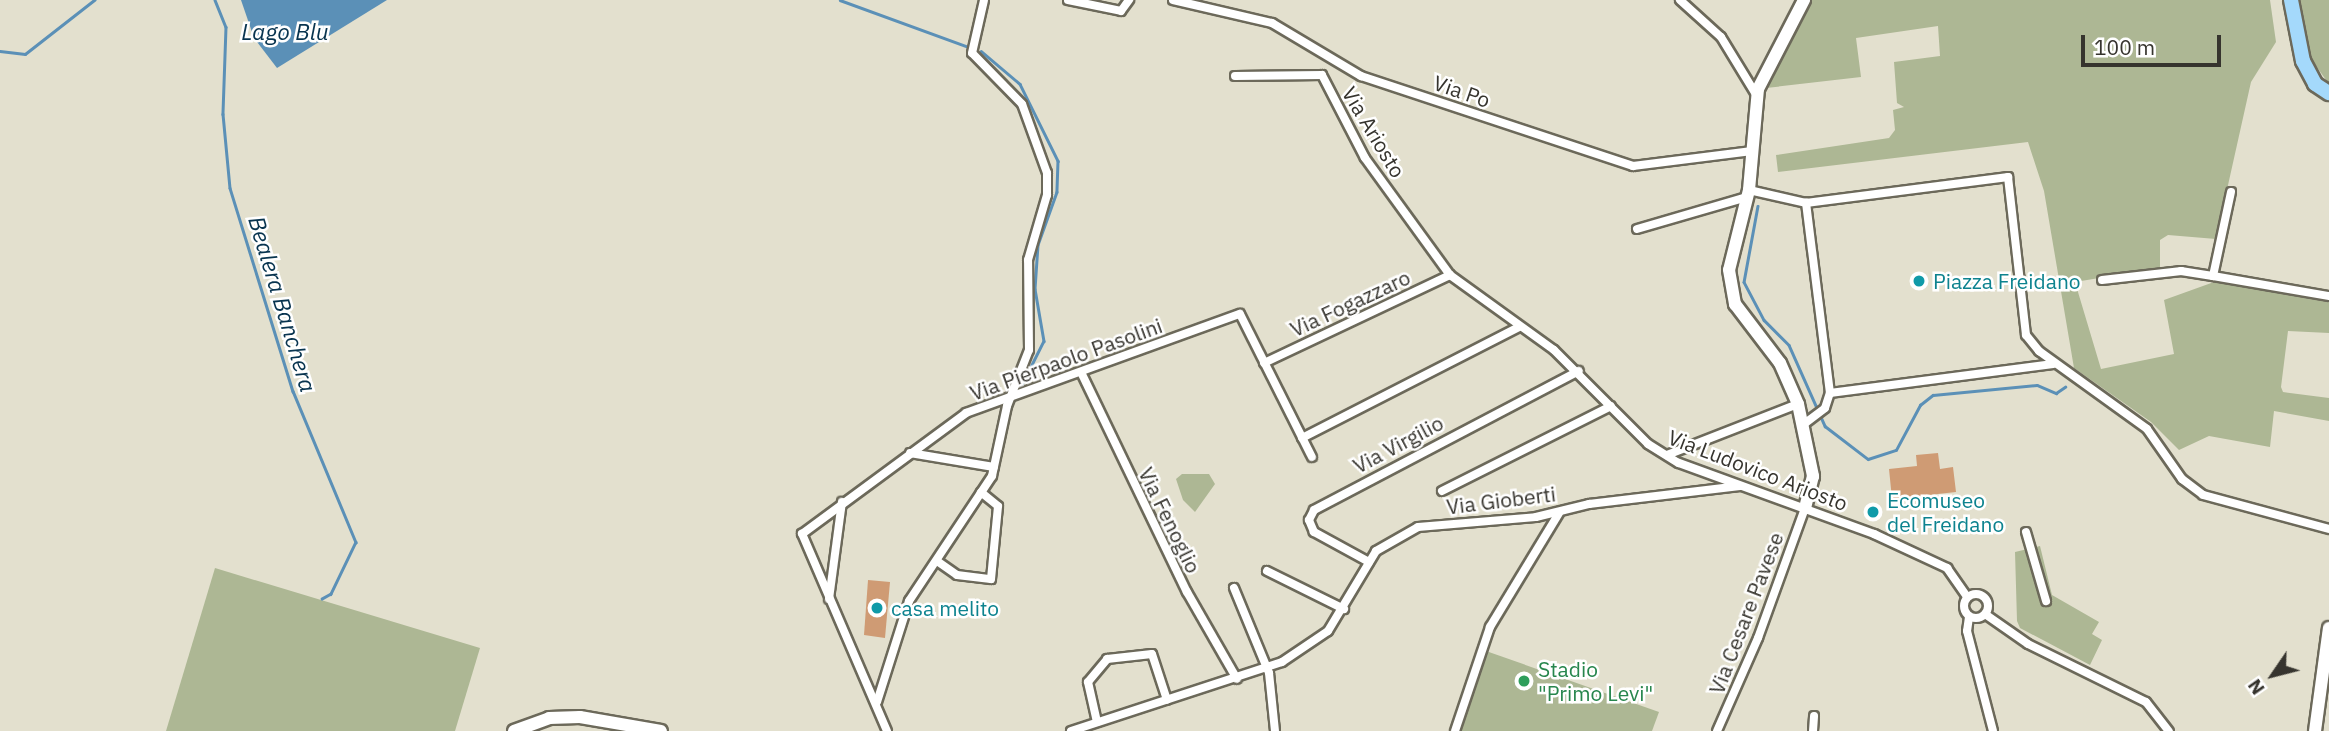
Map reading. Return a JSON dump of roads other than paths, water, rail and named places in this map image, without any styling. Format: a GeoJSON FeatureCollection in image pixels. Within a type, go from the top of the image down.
{"type":"FeatureCollection","features":[{"type":"Feature","properties":{"kind":"highway"},"geometry":{"type":"LineString","coordinates":[[2291,0],[2303,61],[2315,84],[2329,93]]}},
{"type":"Feature","properties":{"kind":"street"},"geometry":{"type":"LineString","coordinates":[[877,702],[909,601],[995,467],[1012,398],[1029,351],[1028,260],[1048,186],[1022,104],[972,53],[984,0]]}},
{"type":"Feature","properties":{"kind":"street"},"geometry":{"type":"LineString","coordinates":[[1068,0],[1121,11],[1129,0]]}},
{"type":"Feature","properties":{"kind":"street","name":"Via Po"},"geometry":{"type":"LineString","coordinates":[[1173,0],[1261,18],[1361,76],[1633,166],[1752,151]]}},
{"type":"Feature","properties":{"kind":"street"},"geometry":{"type":"LineString","coordinates":[[1680,0],[1721,37],[1757,96]]}},
{"type":"Feature","properties":{"kind":"street"},"geometry":{"type":"LineString","coordinates":[[1804,0],[1766,67],[1757,96],[1748,194],[1732,252],[1731,288],[1735,304],[1780,363],[1798,404],[1804,424],[1814,489],[1805,508]]}},
{"type":"Feature","properties":{"kind":"street","name":"Via Ariosto"},"geometry":{"type":"LineString","coordinates":[[1235,76],[1322,75],[1364,158],[1450,275]]}},
{"type":"Feature","properties":{"kind":"street"},"geometry":{"type":"LineString","coordinates":[[1637,229],[1748,194],[1806,203],[2008,177],[2026,335],[2053,364],[2133,417],[2168,455],[2182,479],[2203,495],[2329,529]]}},
{"type":"Feature","properties":{"kind":"street"},"geometry":{"type":"LineString","coordinates":[[2213,276],[2231,191]]}},
{"type":"Feature","properties":{"kind":"street"},"geometry":{"type":"LineString","coordinates":[[1804,424],[1820,413],[1830,393],[1806,203]]}},
{"type":"Feature","properties":{"kind":"street"},"geometry":{"type":"LineString","coordinates":[[2102,280],[2181,271],[2329,296]]}},
{"type":"Feature","properties":{"kind":"street","name":"Via Ludovico Ariosto"},"geometry":{"type":"LineString","coordinates":[[1450,275],[1579,372],[1647,444],[1667,455],[1805,508],[1947,568],[1967,597],[1964,610],[1969,617],[1968,631],[1993,731]]}},
{"type":"Feature","properties":{"kind":"street","name":"Via Fogazzaro"},"geometry":{"type":"LineString","coordinates":[[1265,363],[1450,275]]}},
{"type":"Feature","properties":{"kind":"street","name":"Via Pierpaolo Pasolini"},"geometry":{"type":"LineString","coordinates":[[829,600],[802,534],[842,502],[966,414],[1240,314],[1312,457]]}},
{"type":"Feature","properties":{"kind":"street"},"geometry":{"type":"LineString","coordinates":[[1301,438],[1519,327]]}},
{"type":"Feature","properties":{"kind":"street"},"geometry":{"type":"LineString","coordinates":[[1830,393],[2053,364]]}},
{"type":"Feature","properties":{"kind":"street","name":"Via Fenoglio"},"geometry":{"type":"LineString","coordinates":[[1081,372],[1187,592],[1237,679]]}},
{"type":"Feature","properties":{"kind":"street","name":"Via Virgilio"},"geometry":{"type":"LineString","coordinates":[[1369,562],[1314,532],[1309,520],[1314,510],[1579,372]]}},
{"type":"Feature","properties":{"kind":"street"},"geometry":{"type":"LineString","coordinates":[[1667,455],[1798,404]]}},
{"type":"Feature","properties":{"kind":"street"},"geometry":{"type":"LineString","coordinates":[[1443,491],[1611,406]]}},
{"type":"Feature","properties":{"kind":"street"},"geometry":{"type":"LineString","coordinates":[[910,453],[995,467]]}},
{"type":"Feature","properties":{"kind":"street","name":"Via Gioberti"},"geometry":{"type":"LineString","coordinates":[[1071,731],[1268,667],[1328,631],[1345,609],[1369,562],[1391,538],[1418,527],[1559,513],[1692,489],[1743,486]]}},
{"type":"Feature","properties":{"kind":"street"},"geometry":{"type":"LineString","coordinates":[[937,561],[957,575],[991,579],[998,506],[981,492]]}},
{"type":"Feature","properties":{"kind":"street"},"geometry":{"type":"LineString","coordinates":[[842,502],[829,600],[877,702],[887,731]]}},
{"type":"Feature","properties":{"kind":"street","name":"Via Cesare Pavese"},"geometry":{"type":"LineString","coordinates":[[1717,731],[1758,638],[1805,508]]}},
{"type":"Feature","properties":{"kind":"street"},"geometry":{"type":"LineString","coordinates":[[1455,731],[1490,627],[1559,513]]}},
{"type":"Feature","properties":{"kind":"street"},"geometry":{"type":"LineString","coordinates":[[2026,532],[2046,601]]}},
{"type":"Feature","properties":{"kind":"street"},"geometry":{"type":"LineString","coordinates":[[1267,572],[1345,609]]}},
{"type":"Feature","properties":{"kind":"street"},"geometry":{"type":"LineString","coordinates":[[1234,588],[1268,667],[1275,731]]}},
{"type":"Feature","properties":{"kind":"street","name":"Via Ludovico Ariosto"},"geometry":{"type":"LineString","coordinates":[[1967,597],[1984,597],[1985,614],[2028,644],[2146,702],[2169,731]]}},
{"type":"Feature","properties":{"kind":"street"},"geometry":{"type":"LineString","coordinates":[[1969,617],[1985,614]]}},
{"type":"Feature","properties":{"kind":"street"},"geometry":{"type":"LineString","coordinates":[[2315,731],[2324,697],[2329,628]]}},
{"type":"Feature","properties":{"kind":"street"},"geometry":{"type":"LineString","coordinates":[[1097,722],[1088,682],[1107,659],[1152,654],[1167,701]]}},
{"type":"Feature","properties":{"kind":"street"},"geometry":{"type":"LineString","coordinates":[[1813,731],[1814,716]]}},
{"type":"Feature","properties":{"kind":"street"},"geometry":{"type":"LineString","coordinates":[[514,731],[549,718],[580,717],[661,731]]}},
{"type":"Feature","properties":{"kind":"water","name":"Lago Blu"},"geometry":{"type":"Polygon","coordinates":[[[241,0],[387,0],[277,68],[254,38],[241,0]]]}},
{"type":"Feature","properties":{"kind":"waterway"},"geometry":{"type":"LineString","coordinates":[[0,51],[25,54],[94,0]]}},
{"type":"Feature","properties":{"kind":"waterway","name":"Bealera Banchera"},"geometry":{"type":"LineString","coordinates":[[215,0],[226,27],[223,114],[230,188],[293,391],[356,542],[331,594],[322,599]]}},
{"type":"Feature","properties":{"kind":"waterway"},"geometry":{"type":"LineString","coordinates":[[840,0],[966,46]]}},
{"type":"Feature","properties":{"kind":"waterway"},"geometry":{"type":"LineString","coordinates":[[981,51],[1020,84],[1058,161],[1057,192],[1038,245],[1035,289],[1044,341],[1022,385]]}},
{"type":"Feature","properties":{"kind":"waterway"},"geometry":{"type":"LineString","coordinates":[[1758,206],[1744,282],[1764,320],[1789,345],[1825,426],[1868,459],[1896,450],[1920,405],[1933,395],[2037,385],[2056,393],[2065,387]]}},
{"type":"Feature","properties":{"kind":"place","name":"Piazza Freidano"},"geometry":{"type":"Point","coordinates":[1919,281]}},
{"type":"Feature","properties":{"kind":"place","name":"Ecomuseo del Freidano"},"geometry":{"type":"Point","coordinates":[1873,512]}},
{"type":"Feature","properties":{"kind":"place","name":"casa melito"},"geometry":{"type":"Point","coordinates":[877,608]}},
{"type":"Feature","properties":{"kind":"place","name":"Stadio \"Primo Levi\""},"geometry":{"type":"Point","coordinates":[1524,681]}}]}
